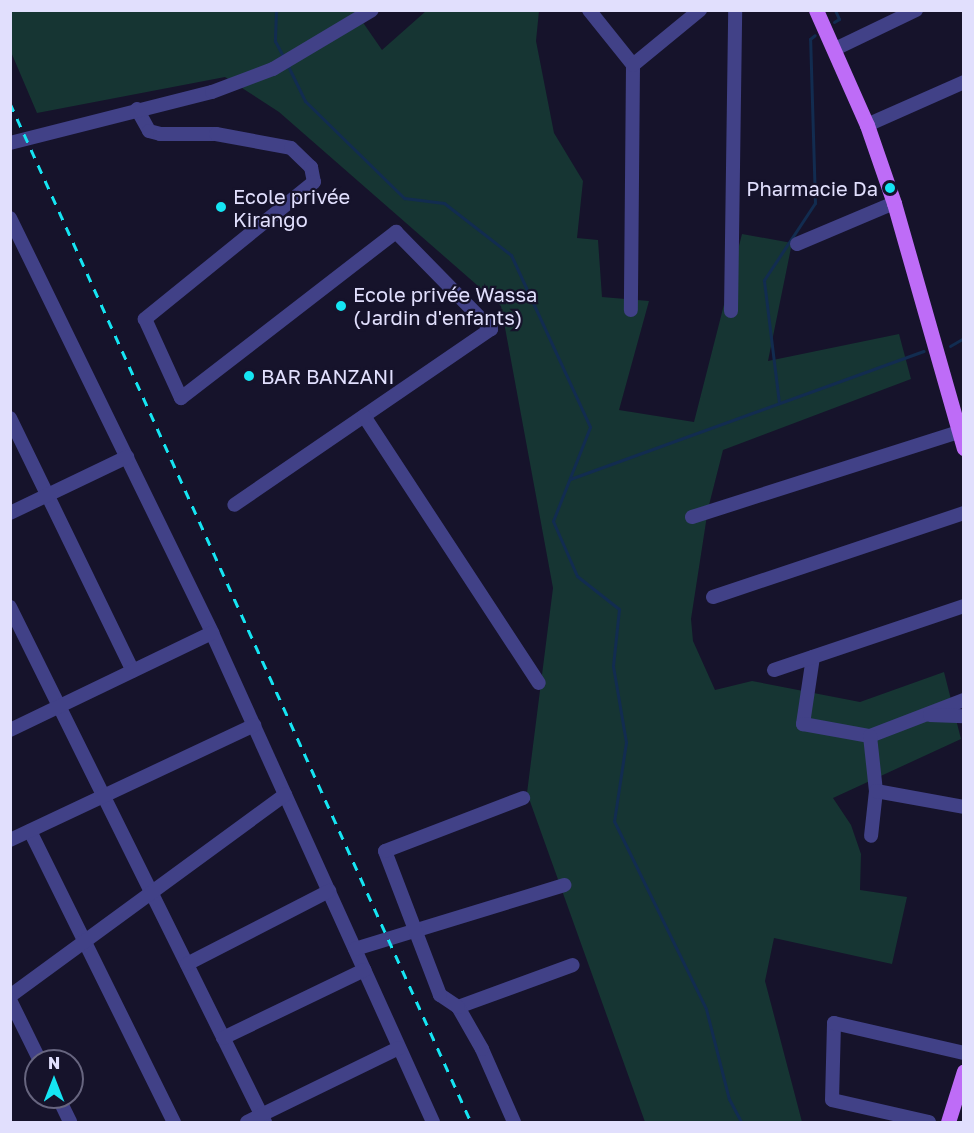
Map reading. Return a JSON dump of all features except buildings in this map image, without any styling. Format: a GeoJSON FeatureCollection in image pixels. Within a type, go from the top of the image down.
{"type":"FeatureCollection","features":[{"type":"Feature","properties":{"kind":"main road"},"geometry":{"type":"LineString","coordinates":[[816,10],[867,125],[894,202],[961,431],[963,448]]}},
{"type":"Feature","properties":{"kind":"main road"},"geometry":{"type":"LineString","coordinates":[[948,1122],[962,1080]]}},
{"type":"Feature","properties":{"kind":"street"},"geometry":{"type":"LineString","coordinates":[[12,141],[212,92],[273,69],[372,10]]}},
{"type":"Feature","properties":{"kind":"street"},"geometry":{"type":"LineString","coordinates":[[589,10],[633,65],[632,310]]}},
{"type":"Feature","properties":{"kind":"street"},"geometry":{"type":"LineString","coordinates":[[633,65],[700,10]]}},
{"type":"Feature","properties":{"kind":"street"},"geometry":{"type":"LineString","coordinates":[[731,311],[735,10]]}},
{"type":"Feature","properties":{"kind":"street"},"geometry":{"type":"LineString","coordinates":[[835,49],[916,10]]}},
{"type":"Feature","properties":{"kind":"street"},"geometry":{"type":"LineString","coordinates":[[867,125],[963,82]]}},
{"type":"Feature","properties":{"kind":"street"},"geometry":{"type":"LineString","coordinates":[[137,109],[148,131],[216,134],[291,148],[311,167],[314,182],[145,319],[181,398],[396,232],[491,329],[234,505]]}},
{"type":"Feature","properties":{"kind":"street"},"geometry":{"type":"LineString","coordinates":[[797,244],[894,202]]}},
{"type":"Feature","properties":{"kind":"street"},"geometry":{"type":"LineString","coordinates":[[11,221],[212,633],[430,1121]]}},
{"type":"Feature","properties":{"kind":"street"},"geometry":{"type":"LineString","coordinates":[[364,417],[539,683]]}},
{"type":"Feature","properties":{"kind":"street"},"geometry":{"type":"LineString","coordinates":[[10,418],[133,671]]}},
{"type":"Feature","properties":{"kind":"street"},"geometry":{"type":"LineString","coordinates":[[692,516],[961,431]]}},
{"type":"Feature","properties":{"kind":"street"},"geometry":{"type":"LineString","coordinates":[[10,513],[127,457]]}},
{"type":"Feature","properties":{"kind":"street"},"geometry":{"type":"LineString","coordinates":[[712,597],[963,513]]}},
{"type":"Feature","properties":{"kind":"street"},"geometry":{"type":"LineString","coordinates":[[774,670],[963,606]]}},
{"type":"Feature","properties":{"kind":"street"},"geometry":{"type":"LineString","coordinates":[[10,607],[263,1119]]}},
{"type":"Feature","properties":{"kind":"street"},"geometry":{"type":"LineString","coordinates":[[10,730],[212,633]]}},
{"type":"Feature","properties":{"kind":"street"},"geometry":{"type":"LineString","coordinates":[[813,657],[803,724],[870,736],[963,700]]}},
{"type":"Feature","properties":{"kind":"street"},"geometry":{"type":"LineString","coordinates":[[925,714],[963,716]]}},
{"type":"Feature","properties":{"kind":"street"},"geometry":{"type":"LineString","coordinates":[[10,840],[254,725]]}},
{"type":"Feature","properties":{"kind":"street"},"geometry":{"type":"LineString","coordinates":[[870,736],[876,791],[871,836]]}},
{"type":"Feature","properties":{"kind":"street"},"geometry":{"type":"LineString","coordinates":[[876,791],[963,807]]}},
{"type":"Feature","properties":{"kind":"street"},"geometry":{"type":"LineString","coordinates":[[34,1049],[10,998],[285,795]]}},
{"type":"Feature","properties":{"kind":"street"},"geometry":{"type":"LineString","coordinates":[[514,1122],[482,1049],[458,1008],[440,995],[386,851],[523,798]]}},
{"type":"Feature","properties":{"kind":"street"},"geometry":{"type":"LineString","coordinates":[[30,831],[174,1122]]}},
{"type":"Feature","properties":{"kind":"street"},"geometry":{"type":"LineString","coordinates":[[355,949],[564,885]]}},
{"type":"Feature","properties":{"kind":"street"},"geometry":{"type":"LineString","coordinates":[[187,964],[329,891]]}},
{"type":"Feature","properties":{"kind":"street"},"geometry":{"type":"LineString","coordinates":[[458,1008],[573,964]]}},
{"type":"Feature","properties":{"kind":"street"},"geometry":{"type":"LineString","coordinates":[[223,1038],[364,970]]}},
{"type":"Feature","properties":{"kind":"street"},"geometry":{"type":"LineString","coordinates":[[928,1122],[831,1100],[834,1023],[963,1053]]}},
{"type":"Feature","properties":{"kind":"street"},"geometry":{"type":"LineString","coordinates":[[247,1122],[263,1119],[399,1048]]}},
{"type":"Feature","properties":{"kind":"green space"},"geometry":{"type":"Polygon","coordinates":[[[10,11],[355,11],[382,50],[426,11],[539,11],[536,41],[554,133],[583,181],[577,238],[598,240],[602,297],[649,301],[619,410],[694,422],[742,234],[792,243],[768,361],[899,334],[911,379],[723,450],[708,509],[691,619],[693,641],[715,690],[752,681],[860,702],[944,672],[961,739],[833,798],[851,825],[861,854],[860,890],[907,897],[892,964],[774,938],[765,981],[802,1122],[645,1122],[527,793],[553,588],[501,306],[279,112],[225,77],[37,113],[11,52],[10,11]]]}},
{"type":"Feature","properties":{"kind":"waterway"},"geometry":{"type":"LineString","coordinates":[[276,10],[275,41],[284,58]]}},
{"type":"Feature","properties":{"kind":"waterway"},"geometry":{"type":"LineString","coordinates":[[834,22],[839,19],[835,10]]}},
{"type":"Feature","properties":{"kind":"waterway"},"geometry":{"type":"LineString","coordinates":[[779,403],[764,280],[815,203],[810,39],[815,35]]}},
{"type":"Feature","properties":{"kind":"waterway"},"geometry":{"type":"LineString","coordinates":[[288,66],[305,101],[404,198],[444,203],[511,255],[590,427],[553,521],[577,576],[619,609],[613,666],[626,742],[614,821],[706,1009],[729,1099],[741,1122]]}},
{"type":"Feature","properties":{"kind":"waterway"},"geometry":{"type":"LineString","coordinates":[[950,346],[964,338]]}},
{"type":"Feature","properties":{"kind":"waterway"},"geometry":{"type":"LineString","coordinates":[[570,479],[924,351]]}},
{"type":"Feature","properties":{"kind":"railway"},"geometry":{"type":"LineString","coordinates":[[10,103],[471,1122]]}},
{"type":"Feature","properties":{"kind":"place","name":"Pharmacie Da"},"geometry":{"type":"Point","coordinates":[890,188]}},
{"type":"Feature","properties":{"kind":"place","name":"Ecole privée Kirango"},"geometry":{"type":"Point","coordinates":[221,207]}},
{"type":"Feature","properties":{"kind":"place","name":"Ecole privée Wassa (Jardin d'enfants)"},"geometry":{"type":"Point","coordinates":[341,306]}},
{"type":"Feature","properties":{"kind":"place","name":"BAR BANZANI"},"geometry":{"type":"Point","coordinates":[249,376]}}]}
